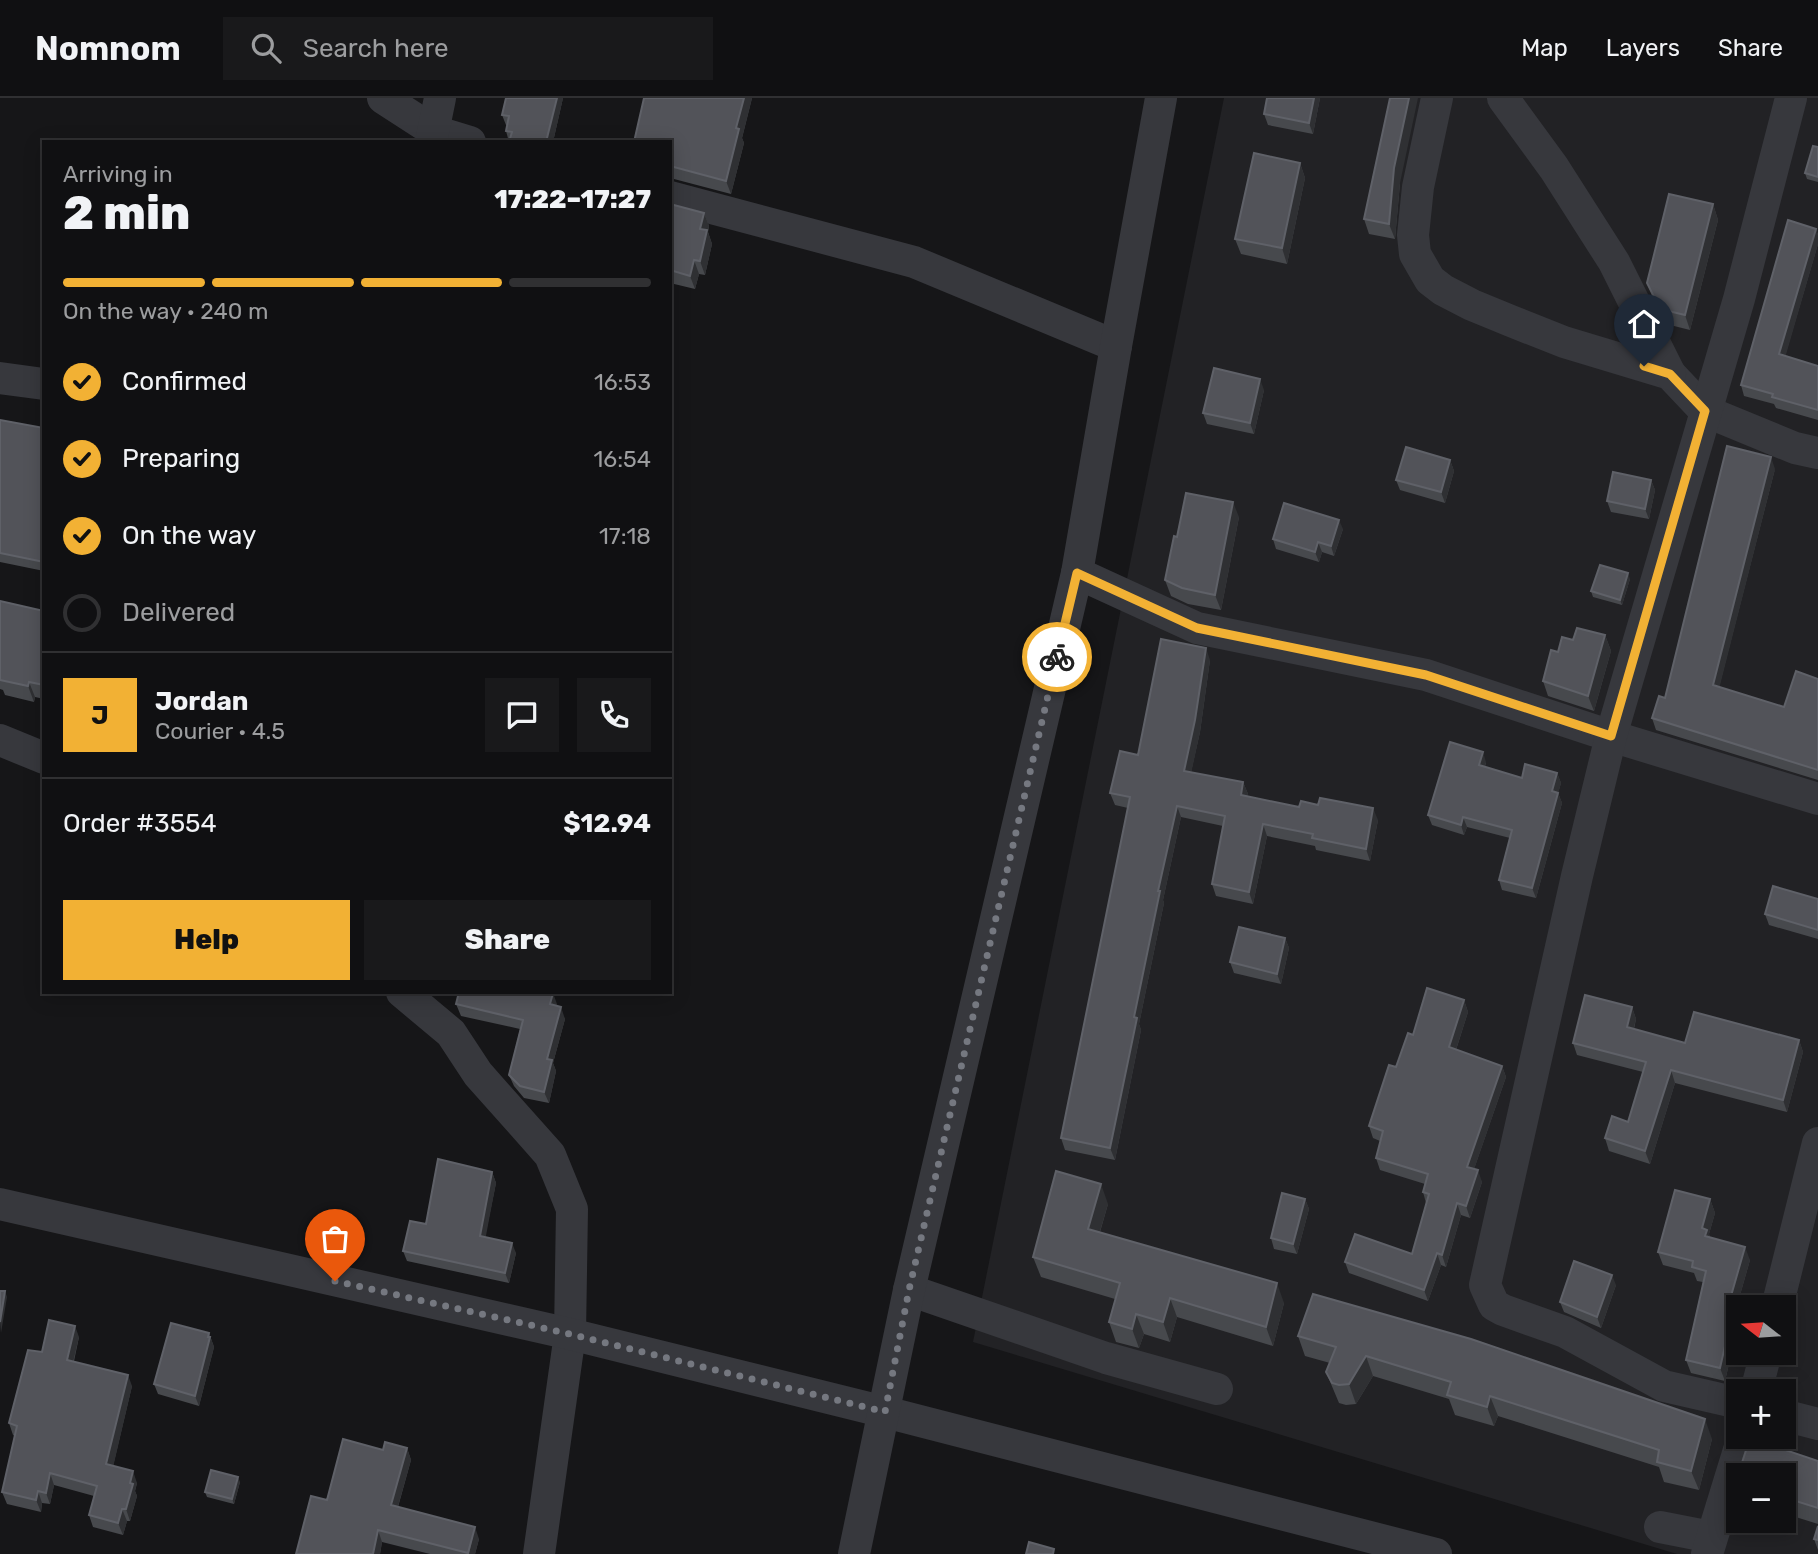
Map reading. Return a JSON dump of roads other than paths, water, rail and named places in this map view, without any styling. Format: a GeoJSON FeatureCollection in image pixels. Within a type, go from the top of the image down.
{"type":"FeatureCollection","features":[{"type":"Feature","properties":{"kind":"street"},"geometry":{"type":"LineString","coordinates":[[383,98],[432,136],[457,140]]}},
{"type":"Feature","properties":{"kind":"street"},"geometry":{"type":"LineString","coordinates":[[432,136],[440,98]]}},
{"type":"Feature","properties":{"kind":"street"},"geometry":{"type":"LineString","coordinates":[[854,1554],[909,1290],[1077,573],[1115,346],[1161,98]]}},
{"type":"Feature","properties":{"kind":"street"},"geometry":{"type":"LineString","coordinates":[[1437,98],[1418,187],[1413,235],[1415,254],[1430,280],[1472,305],[1543,334],[1670,374]]}},
{"type":"Feature","properties":{"kind":"street"},"geometry":{"type":"LineString","coordinates":[[1503,98],[1555,168],[1600,238],[1670,374],[1705,411],[1794,448],[1818,453]]}},
{"type":"Feature","properties":{"kind":"street"},"geometry":{"type":"LineString","coordinates":[[1726,1400],[1664,1386],[1564,1332],[1503,1311],[1494,1305],[1485,1285],[1611,736],[1739,299],[1791,98]]}},
{"type":"Feature","properties":{"kind":"street"},"geometry":{"type":"LineString","coordinates":[[672,198],[914,262],[1115,346]]}},
{"type":"Feature","properties":{"kind":"street"},"geometry":{"type":"LineString","coordinates":[[0,378],[42,384]]}},
{"type":"Feature","properties":{"kind":"street"},"geometry":{"type":"LineString","coordinates":[[1077,573],[1197,628],[1426,675],[1611,736],[1818,799]]}},
{"type":"Feature","properties":{"kind":"street"},"geometry":{"type":"LineString","coordinates":[[0,740],[42,757]]}},
{"type":"Feature","properties":{"kind":"street"},"geometry":{"type":"LineString","coordinates":[[404,994],[451,1033],[478,1074],[550,1155],[572,1209],[570,1334],[539,1554]]}},
{"type":"Feature","properties":{"kind":"street"},"geometry":{"type":"LineString","coordinates":[[1780,1295],[1818,1143]]}},
{"type":"Feature","properties":{"kind":"street"},"geometry":{"type":"LineString","coordinates":[[0,1204],[570,1334],[1436,1554]]}},
{"type":"Feature","properties":{"kind":"street"},"geometry":{"type":"LineString","coordinates":[[909,1290],[1106,1358],[1217,1389]]}},
{"type":"Feature","properties":{"kind":"street"},"geometry":{"type":"LineString","coordinates":[[1796,1418],[1818,1424]]}},
{"type":"Feature","properties":{"kind":"street"},"geometry":{"type":"LineString","coordinates":[[1660,1527],[1709,1546],[1739,1449]]}}]}
